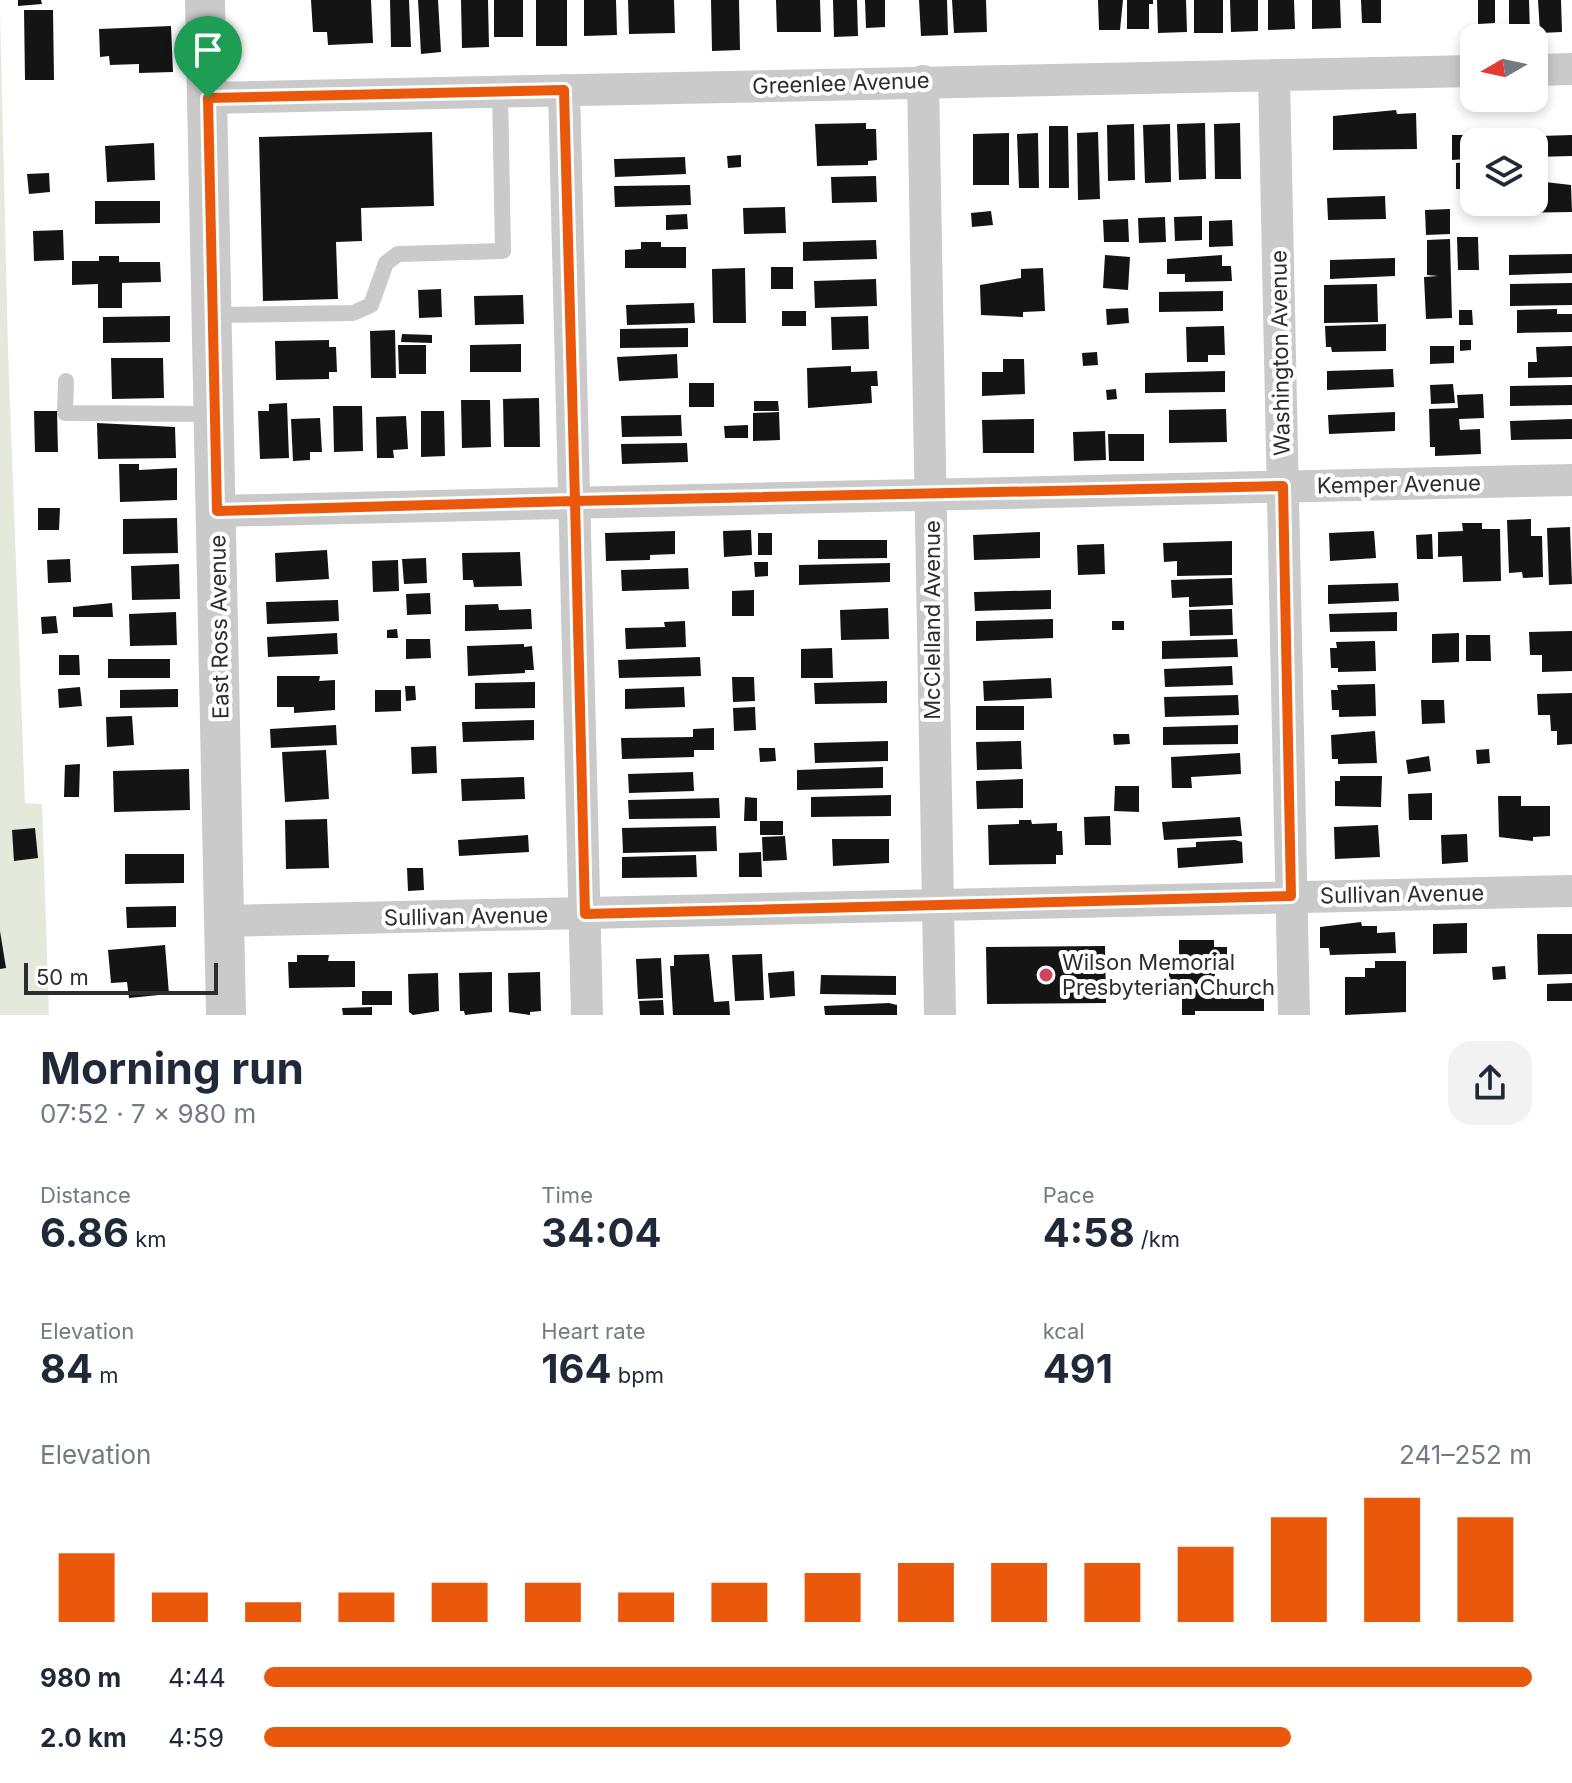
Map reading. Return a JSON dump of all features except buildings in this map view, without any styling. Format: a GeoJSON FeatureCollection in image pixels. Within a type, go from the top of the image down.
{"type":"FeatureCollection","features":[{"type":"Feature","properties":{"kind":"street","name":"East Ross Avenue"},"geometry":{"type":"LineString","coordinates":[[205,0],[226,1015]]}},
{"type":"Feature","properties":{"kind":"street"},"geometry":{"type":"LineString","coordinates":[[1548,70],[1572,69]]}},
{"type":"Feature","properties":{"kind":"street","name":"Greenlee Avenue"},"geometry":{"type":"LineString","coordinates":[[208,98],[1460,71]]}},
{"type":"Feature","properties":{"kind":"street","name":"Washington Avenue"},"geometry":{"type":"LineString","coordinates":[[1274,75],[1294,1015]]}},
{"type":"Feature","properties":{"kind":"street","name":"McClelland Avenue"},"geometry":{"type":"LineString","coordinates":[[923,81],[940,1015]]}},
{"type":"Feature","properties":{"kind":"street"},"geometry":{"type":"LineString","coordinates":[[564,90],[587,1015]]}},
{"type":"Feature","properties":{"kind":"street","name":"Kemper Avenue"},"geometry":{"type":"LineString","coordinates":[[217,511],[1572,480]]}},
{"type":"Feature","properties":{"kind":"street","name":"Sullivan Avenue"},"geometry":{"type":"LineString","coordinates":[[223,921],[1572,891]]}},
{"type":"Feature","properties":{"kind":"lane"},"geometry":{"type":"LineString","coordinates":[[213,315],[353,313],[371,305],[386,263],[398,254],[503,251],[500,92]]}},
{"type":"Feature","properties":{"kind":"lane"},"geometry":{"type":"LineString","coordinates":[[66,381],[65,413],[215,414]]}},
{"type":"Feature","properties":{"kind":"shaded area"},"geometry":{"type":"Polygon","coordinates":[[[0,9],[8,350],[25,803],[42,804],[49,1015],[0,1015],[0,9]]]}},
{"type":"Feature","properties":{"kind":"place","name":"Wilson Memorial Presbyterian Church"},"geometry":{"type":"Point","coordinates":[1046,975]}},
{"type":"Feature","properties":{"kind":"route"},"geometry":{"type":"LineString","coordinates":[[208,98],[217,511],[575,501],[585,914],[1291,896],[1283,486],[931,496],[575,501],[564,90],[208,98]]}}]}
